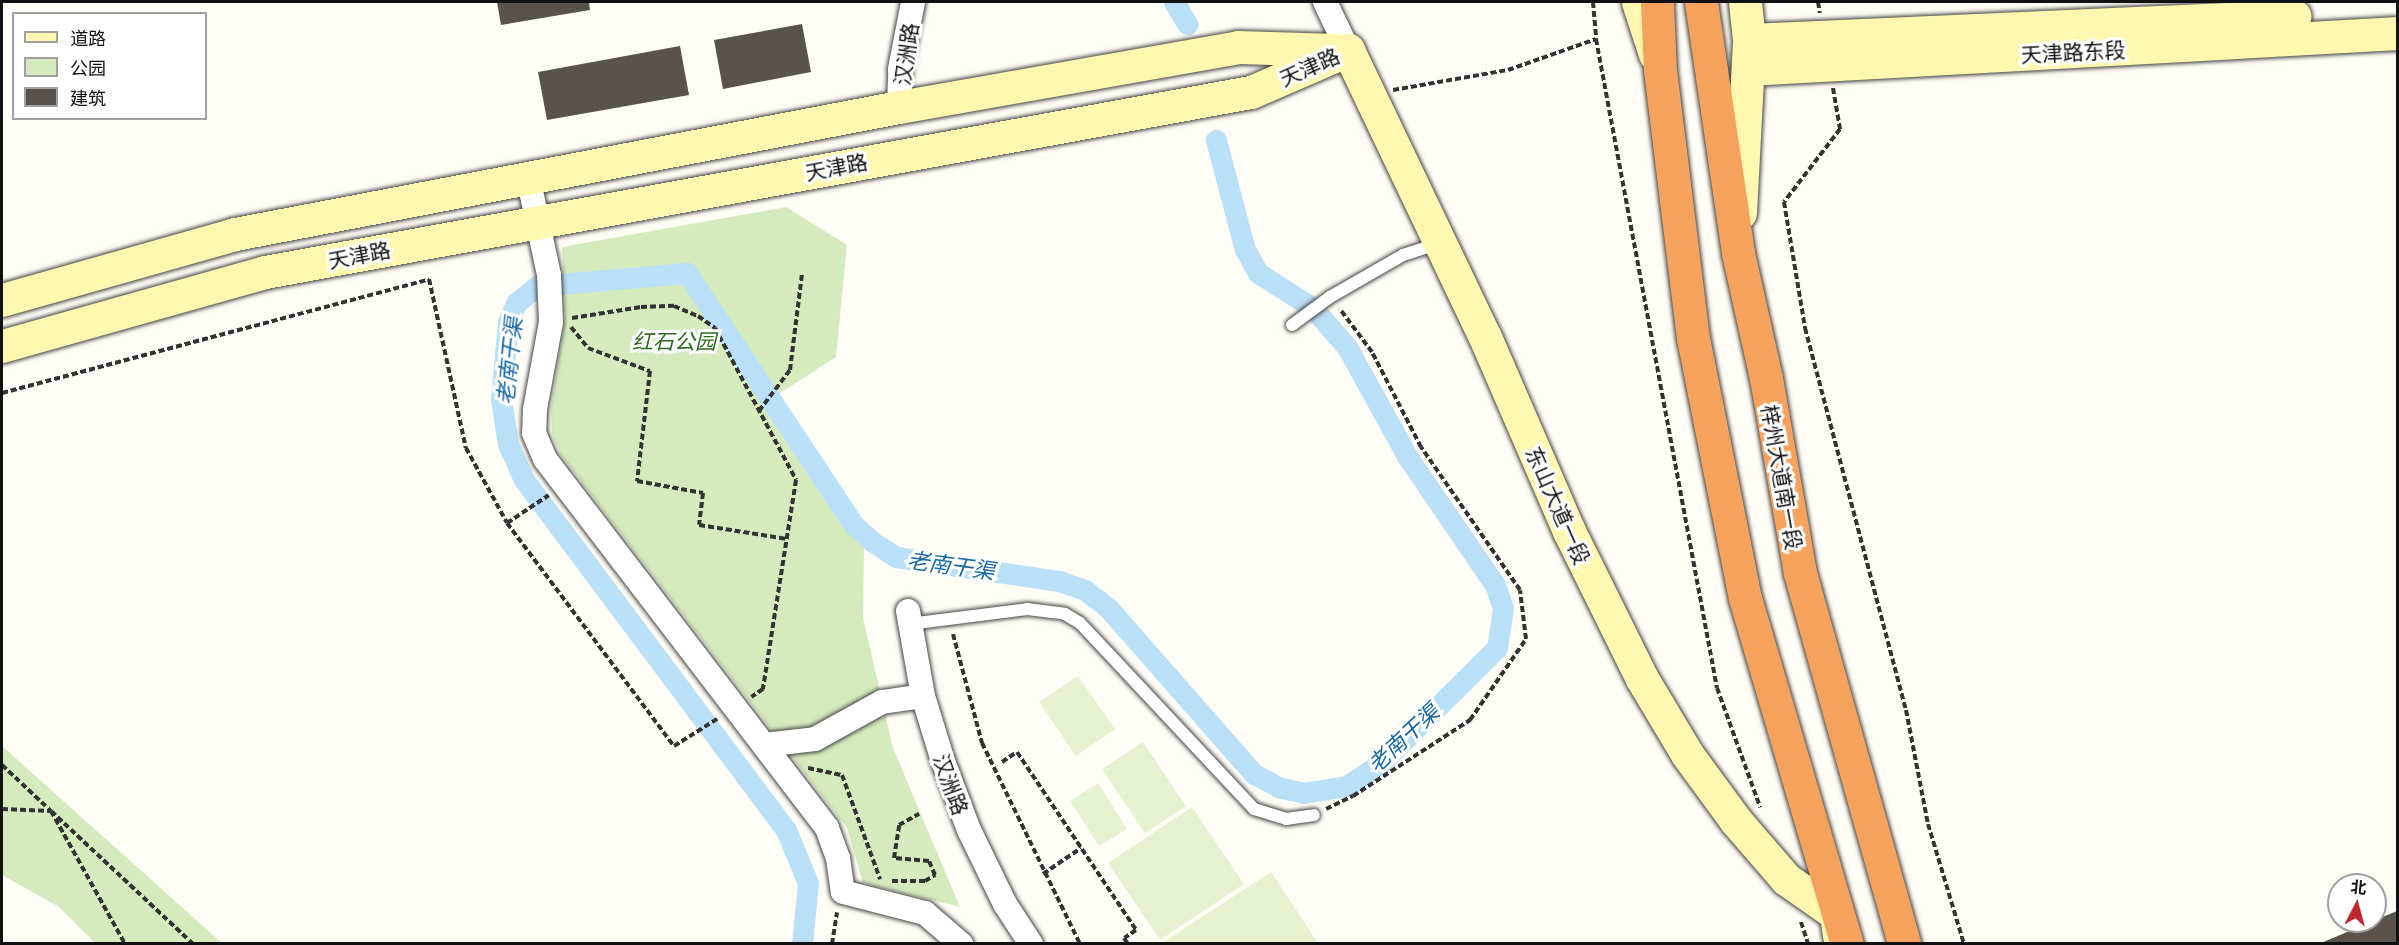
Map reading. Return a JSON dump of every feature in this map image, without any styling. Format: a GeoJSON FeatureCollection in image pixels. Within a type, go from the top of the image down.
{"type":"FeatureCollection","features":[{"type":"Feature","properties":{"kind":"highway"},"geometry":{"type":"LineString","coordinates":[[1657,2],[1660,70],[1693,338],[1743,586],[1841,934]]}},
{"type":"Feature","properties":{"kind":"highway","name":"梓州大道南一段"},"geometry":{"type":"LineString","coordinates":[[1701,2],[1737,253],[1766,378],[1800,573],[1904,944]]}},
{"type":"Feature","properties":{"kind":"street","name":"汉洲路"},"geometry":{"type":"LineString","coordinates":[[899,107],[900,69],[913,2]]}},
{"type":"Feature","properties":{"kind":"street"},"geometry":{"type":"LineString","coordinates":[[1325,2],[1348,50]]}},
{"type":"Feature","properties":{"kind":"street"},"geometry":{"type":"LineString","coordinates":[[1638,2],[1660,70]]}},
{"type":"Feature","properties":{"kind":"street"},"geometry":{"type":"LineString","coordinates":[[1737,253],[1748,55],[1745,2]]}},
{"type":"Feature","properties":{"kind":"street","name":"天津路东段"},"geometry":{"type":"LineString","coordinates":[[1748,55],[2397,12]]}},
{"type":"Feature","properties":{"kind":"street","name":"天津路东段"},"geometry":{"type":"LineString","coordinates":[[1826,51],[2397,33]]}},
{"type":"Feature","properties":{"kind":"street","name":"天津路"},"geometry":{"type":"LineString","coordinates":[[2,300],[235,234],[899,107],[1238,47],[1348,50]]}},
{"type":"Feature","properties":{"kind":"street","name":"天津路"},"geometry":{"type":"LineString","coordinates":[[2,346],[265,272],[537,220],[1251,92],[1348,50]]}},
{"type":"Feature","properties":{"kind":"street","name":"东山大道一段"},"geometry":{"type":"LineString","coordinates":[[1348,50],[1485,337],[1569,531],[1641,677],[1688,754],[1736,820],[1786,879],[1841,934]]}},
{"type":"Feature","properties":{"kind":"street"},"geometry":{"type":"LineString","coordinates":[[528,177],[549,285],[551,322],[535,409],[534,433],[545,459],[827,828],[838,858],[843,892],[925,913],[961,944]]}},
{"type":"Feature","properties":{"kind":"street","name":"汉洲路"},"geometry":{"type":"LineString","coordinates":[[908,618],[923,696],[969,830],[1005,904],[1031,944]]}},
{"type":"Feature","properties":{"kind":"street"},"geometry":{"type":"LineString","coordinates":[[764,745],[815,739],[882,702],[923,696]]}},
{"type":"Feature","properties":{"kind":"street"},"geometry":{"type":"LineString","coordinates":[[1877,846],[1922,944]]}},
{"type":"Feature","properties":{"kind":"lane"},"geometry":{"type":"LineString","coordinates":[[1292,325],[1330,297],[1403,255],[1440,243]]}},
{"type":"Feature","properties":{"kind":"lane"},"geometry":{"type":"LineString","coordinates":[[908,618],[950,619],[1027,609],[1065,614],[1080,623],[1254,809],[1286,819],[1314,815]]}},
{"type":"Feature","properties":{"kind":"path"},"geometry":{"type":"LineString","coordinates":[[1593,2],[1596,39],[1717,688],[1762,812]]}},
{"type":"Feature","properties":{"kind":"path"},"geometry":{"type":"LineString","coordinates":[[1818,2],[1840,129],[1784,202],[1805,328],[1906,710],[1928,824],[1964,944]]}},
{"type":"Feature","properties":{"kind":"path"},"geometry":{"type":"LineString","coordinates":[[1369,94],[1508,70],[1596,39]]}},
{"type":"Feature","properties":{"kind":"path"},"geometry":{"type":"LineString","coordinates":[[759,411],[790,370],[802,274]]}},
{"type":"Feature","properties":{"kind":"path"},"geometry":{"type":"LineString","coordinates":[[2,393],[429,279],[466,448],[507,523],[674,746],[735,708]]}},
{"type":"Feature","properties":{"kind":"path"},"geometry":{"type":"LineString","coordinates":[[1314,815],[1353,796],[1470,720],[1526,639],[1520,590],[1420,447],[1372,352],[1330,297]]}},
{"type":"Feature","properties":{"kind":"path"},"geometry":{"type":"LineString","coordinates":[[763,689],[787,539],[796,480],[715,328],[698,316],[674,306],[641,307],[565,319],[588,348],[650,371],[637,481],[703,493],[699,525],[787,539]]}},
{"type":"Feature","properties":{"kind":"path"},"geometry":{"type":"LineString","coordinates":[[507,523],[565,485]]}},
{"type":"Feature","properties":{"kind":"path"},"geometry":{"type":"LineString","coordinates":[[950,619],[982,743],[1043,874],[1080,944]]}},
{"type":"Feature","properties":{"kind":"path"},"geometry":{"type":"LineString","coordinates":[[1002,762],[1017,752],[1136,930],[1124,938],[1128,944]]}},
{"type":"Feature","properties":{"kind":"path"},"geometry":{"type":"LineString","coordinates":[[2,765],[193,944]]}},
{"type":"Feature","properties":{"kind":"path"},"geometry":{"type":"LineString","coordinates":[[799,767],[842,775],[880,881],[925,881],[935,875],[929,861],[894,858],[899,825],[919,814]]}},
{"type":"Feature","properties":{"kind":"path"},"geometry":{"type":"LineString","coordinates":[[2,809],[51,811]]}},
{"type":"Feature","properties":{"kind":"path"},"geometry":{"type":"LineString","coordinates":[[51,811],[124,944]]}},
{"type":"Feature","properties":{"kind":"path"},"geometry":{"type":"LineString","coordinates":[[1043,874],[1082,848]]}},
{"type":"Feature","properties":{"kind":"path"},"geometry":{"type":"LineString","coordinates":[[1786,879],[1808,944]]}},
{"type":"Feature","properties":{"kind":"path"},"geometry":{"type":"LineString","coordinates":[[831,944],[831,931],[843,892]]}},
{"type":"Feature","properties":{"kind":"green space","name":"红石公园"},"geometry":{"type":"Polygon","coordinates":[[[786,207],[847,245],[836,357],[765,403],[864,547],[863,617],[893,748],[960,907],[863,883],[847,828],[561,455],[552,434],[551,409],[565,319],[562,247],[786,207]]]}},
{"type":"Feature","properties":{"kind":"green space"},"geometry":{"type":"Polygon","coordinates":[[[1078,676],[1115,729],[1076,756],[1039,702],[1078,676]]]}},
{"type":"Feature","properties":{"kind":"green space"},"geometry":{"type":"Polygon","coordinates":[[[1143,742],[1186,806],[1145,833],[1102,769],[1143,742]]]}},
{"type":"Feature","properties":{"kind":"green space"},"geometry":{"type":"Polygon","coordinates":[[[2,746],[222,943],[95,943],[59,907],[2,875],[2,746]]]}},
{"type":"Feature","properties":{"kind":"green space"},"geometry":{"type":"Polygon","coordinates":[[[1098,783],[1127,829],[1099,846],[1070,801],[1098,783]]]}},
{"type":"Feature","properties":{"kind":"green space"},"geometry":{"type":"Polygon","coordinates":[[[1192,807],[1244,884],[1160,940],[1108,863],[1192,807]]]}},
{"type":"Feature","properties":{"kind":"green space"},"geometry":{"type":"Polygon","coordinates":[[[1271,872],[1318,943],[1162,943],[1271,872]]]}},
{"type":"Feature","properties":{"kind":"building"},"geometry":{"type":"Polygon","coordinates":[[[497,2],[589,2],[590,10],[501,25],[497,2]]]}},
{"type":"Feature","properties":{"kind":"building"},"geometry":{"type":"Polygon","coordinates":[[[802,24],[811,72],[723,89],[714,40],[802,24]]]}},
{"type":"Feature","properties":{"kind":"building"},"geometry":{"type":"Polygon","coordinates":[[[680,46],[689,95],[547,120],[538,72],[680,46]]]}},
{"type":"Feature","properties":{"kind":"building"},"geometry":{"type":"Polygon","coordinates":[[[2397,911],[2397,944],[2321,944],[2345,933],[2387,933],[2387,915],[2397,911]]]}},
{"type":"Feature","properties":{"kind":"waterway","name":"老南干渠"},"geometry":{"type":"LineString","coordinates":[[1174,2],[1187,24]]}},
{"type":"Feature","properties":{"kind":"waterway","name":"老南干渠"},"geometry":{"type":"LineString","coordinates":[[802,944],[808,883],[786,830],[524,480],[508,444],[501,400],[508,322],[516,303],[537,286],[687,273],[854,525],[873,542],[896,557],[1059,581],[1085,590],[1109,609],[1254,774],[1278,787],[1303,793],[1347,786],[1380,764],[1497,648],[1503,608],[1495,585],[1407,456],[1347,347],[1313,308],[1258,273],[1245,250],[1216,140]]}}]}
